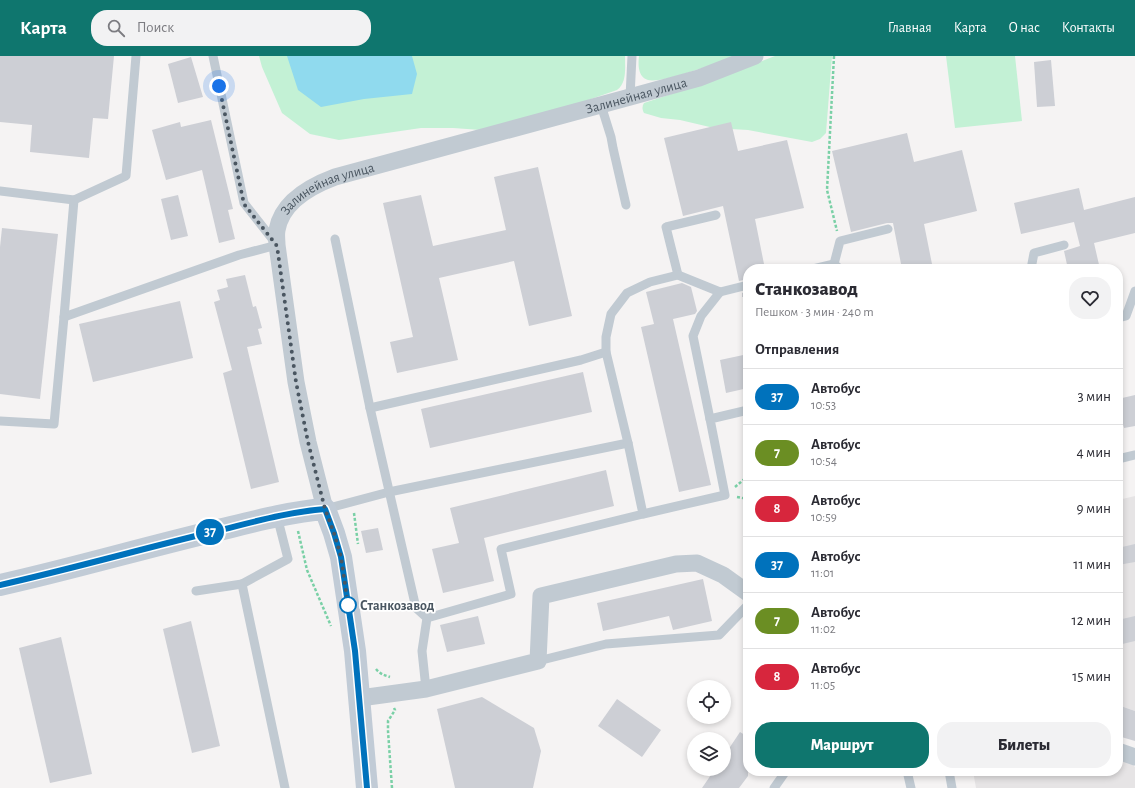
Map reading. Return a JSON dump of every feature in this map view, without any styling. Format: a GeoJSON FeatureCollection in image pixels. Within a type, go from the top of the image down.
{"type":"FeatureCollection","features":[{"type":"Feature","properties":{"kind":"main road"},"geometry":{"type":"LineString","coordinates":[[0,585],[59,572],[185,538],[286,514],[325,509],[341,557],[355,651],[367,788]]}},
{"type":"Feature","properties":{"kind":"street","name":"Залинейная улица"},"geometry":{"type":"LineString","coordinates":[[325,509],[308,442],[296,382],[277,246],[277,230],[281,218],[296,198],[307,189],[335,177],[699,78],[755,56]]}},
{"type":"Feature","properties":{"kind":"street"},"geometry":{"type":"LineString","coordinates":[[360,698],[426,689],[538,661],[541,596],[676,564],[697,563],[723,575],[743,589]]}},
{"type":"Feature","properties":{"kind":"street"},"geometry":{"type":"LineString","coordinates":[[1123,753],[1135,757]]}},
{"type":"Feature","properties":{"kind":"lane"},"geometry":{"type":"LineString","coordinates":[[0,191],[74,200],[126,176],[136,56]]}},
{"type":"Feature","properties":{"kind":"lane"},"geometry":{"type":"LineString","coordinates":[[64,317],[239,255],[277,246],[244,204],[213,56]]}},
{"type":"Feature","properties":{"kind":"lane"},"geometry":{"type":"LineString","coordinates":[[630,97],[632,56]]}},
{"type":"Feature","properties":{"kind":"lane"},"geometry":{"type":"LineString","coordinates":[[601,105],[611,137],[612,148],[626,205]]}},
{"type":"Feature","properties":{"kind":"lane"},"geometry":{"type":"LineString","coordinates":[[0,421],[54,424],[74,200]]}},
{"type":"Feature","properties":{"kind":"lane"},"geometry":{"type":"LineString","coordinates":[[678,275],[666,227],[716,215]]}},
{"type":"Feature","properties":{"kind":"lane"},"geometry":{"type":"LineString","coordinates":[[837,264],[840,241],[888,229]]}},
{"type":"Feature","properties":{"kind":"lane"},"geometry":{"type":"LineString","coordinates":[[335,238],[370,408],[416,608],[427,618]]}},
{"type":"Feature","properties":{"kind":"lane"},"geometry":{"type":"LineString","coordinates":[[1032,264],[1034,253],[1064,245]]}},
{"type":"Feature","properties":{"kind":"lane"},"geometry":{"type":"LineString","coordinates":[[643,514],[606,352],[606,337],[611,314],[627,293],[650,282],[678,275],[720,292],[743,286]]}},
{"type":"Feature","properties":{"kind":"lane"},"geometry":{"type":"LineString","coordinates":[[1123,317],[1126,316],[1135,291]]}},
{"type":"Feature","properties":{"kind":"lane"},"geometry":{"type":"LineString","coordinates":[[427,618],[511,594],[501,549],[725,495],[693,336],[701,316],[720,292]]}},
{"type":"Feature","properties":{"kind":"lane"},"geometry":{"type":"LineString","coordinates":[[370,408],[581,360],[606,352]]}},
{"type":"Feature","properties":{"kind":"lane"},"geometry":{"type":"LineString","coordinates":[[710,419],[743,411]]}},
{"type":"Feature","properties":{"kind":"lane"},"geometry":{"type":"LineString","coordinates":[[325,509],[389,492],[628,443]]}},
{"type":"Feature","properties":{"kind":"lane"},"geometry":{"type":"LineString","coordinates":[[1123,458],[1135,455]]}},
{"type":"Feature","properties":{"kind":"lane"},"geometry":{"type":"LineString","coordinates":[[196,592],[242,584],[288,559],[286,514]]}},
{"type":"Feature","properties":{"kind":"lane"},"geometry":{"type":"LineString","coordinates":[[242,584],[285,788]]}},
{"type":"Feature","properties":{"kind":"lane"},"geometry":{"type":"LineString","coordinates":[[538,661],[606,644],[719,635],[743,610]]}},
{"type":"Feature","properties":{"kind":"lane"},"geometry":{"type":"LineString","coordinates":[[426,689],[422,651],[427,618]]}},
{"type":"Feature","properties":{"kind":"lane"},"geometry":{"type":"LineString","coordinates":[[774,788],[782,776]]}},
{"type":"Feature","properties":{"kind":"lane"},"geometry":{"type":"LineString","coordinates":[[908,776],[911,788]]}},
{"type":"Feature","properties":{"kind":"lane"},"geometry":{"type":"LineString","coordinates":[[950,776],[952,788]]}},
{"type":"Feature","properties":{"kind":"path"},"geometry":{"type":"LineString","coordinates":[[834,56],[827,190],[840,241]]}},
{"type":"Feature","properties":{"kind":"path"},"geometry":{"type":"LineString","coordinates":[[352,502],[358,548]]}},
{"type":"Feature","properties":{"kind":"path"},"geometry":{"type":"LineString","coordinates":[[286,514],[306,570],[332,630]]}},
{"type":"Feature","properties":{"kind":"path"},"geometry":{"type":"LineString","coordinates":[[373,663],[375,669],[384,675],[390,677],[397,676]]}},
{"type":"Feature","properties":{"kind":"path"},"geometry":{"type":"LineString","coordinates":[[392,788],[388,721],[395,710],[394,706]]}},
{"type":"Feature","properties":{"kind":"shaded area"},"geometry":{"type":"Polygon","coordinates":[[[1135,496],[1135,711],[1123,707],[1123,499],[1135,496]]]}},
{"type":"Feature","properties":{"kind":"shaded area"},"geometry":{"type":"Polygon","coordinates":[[[1123,761],[1132,764],[1135,767],[1135,788],[976,788],[974,776],[1123,776],[1123,761]]]}},
{"type":"Feature","properties":{"kind":"green space"},"geometry":{"type":"Polygon","coordinates":[[[259,56],[625,56],[625,70],[624,79],[617,90],[545,115],[481,130],[421,128],[339,140],[310,134],[282,113],[262,67],[259,56]]]}},
{"type":"Feature","properties":{"kind":"green space"},"geometry":{"type":"Polygon","coordinates":[[[639,56],[735,56],[677,76],[665,79],[648,80],[640,73],[639,56]]]}},
{"type":"Feature","properties":{"kind":"green space"},"geometry":{"type":"Polygon","coordinates":[[[775,56],[832,56],[826,133],[820,139],[812,142],[748,130],[714,128],[680,120],[661,118],[643,112],[642,108],[644,103],[714,80],[775,56]]]}},
{"type":"Feature","properties":{"kind":"green space"},"geometry":{"type":"Polygon","coordinates":[[[946,56],[1015,56],[1022,121],[955,128],[946,56]]]}},
{"type":"Feature","properties":{"kind":"water"},"geometry":{"type":"Polygon","coordinates":[[[287,56],[412,56],[417,74],[412,94],[364,99],[321,107],[298,90],[287,56]]]}},
{"type":"Feature","properties":{"kind":"building"},"geometry":{"type":"Polygon","coordinates":[[[0,56],[114,56],[108,119],[93,118],[89,158],[30,152],[32,125],[0,122],[0,56]]]}},
{"type":"Feature","properties":{"kind":"building"},"geometry":{"type":"Polygon","coordinates":[[[191,57],[203,97],[178,103],[168,64],[191,57]]]}},
{"type":"Feature","properties":{"kind":"building"},"geometry":{"type":"Polygon","coordinates":[[[1051,60],[1055,106],[1037,107],[1034,62],[1051,60]]]}},
{"type":"Feature","properties":{"kind":"building"},"geometry":{"type":"Polygon","coordinates":[[[211,120],[233,209],[228,210],[235,239],[219,243],[202,170],[166,180],[152,130],[180,122],[181,127],[211,120]]]}},
{"type":"Feature","properties":{"kind":"building"},"geometry":{"type":"Polygon","coordinates":[[[731,122],[738,151],[787,140],[804,208],[755,219],[764,264],[743,264],[743,280],[739,281],[723,206],[683,216],[664,138],[731,122]]]}},
{"type":"Feature","properties":{"kind":"building"},"geometry":{"type":"Polygon","coordinates":[[[907,133],[914,162],[962,150],[977,211],[924,224],[932,264],[901,264],[893,223],[887,223],[851,232],[832,151],[907,133]]]}},
{"type":"Feature","properties":{"kind":"building"},"geometry":{"type":"Polygon","coordinates":[[[538,167],[572,316],[529,326],[514,261],[439,278],[458,360],[397,373],[390,342],[413,337],[383,203],[421,195],[433,246],[506,230],[494,177],[538,167]]]}},
{"type":"Feature","properties":{"kind":"building"},"geometry":{"type":"Polygon","coordinates":[[[1079,188],[1084,210],[1135,197],[1135,233],[1094,243],[1099,264],[1067,264],[1064,251],[1080,246],[1074,222],[1021,234],[1014,203],[1079,188]]]}},
{"type":"Feature","properties":{"kind":"building"},"geometry":{"type":"Polygon","coordinates":[[[178,195],[188,236],[171,240],[161,199],[178,195]]]}},
{"type":"Feature","properties":{"kind":"building"},"geometry":{"type":"Polygon","coordinates":[[[2,228],[58,234],[40,399],[0,394],[0,247],[2,228]]]}},
{"type":"Feature","properties":{"kind":"building"},"geometry":{"type":"Polygon","coordinates":[[[245,275],[253,307],[256,306],[262,328],[258,329],[262,344],[247,347],[279,482],[251,489],[223,373],[232,370],[214,302],[220,300],[217,290],[228,287],[226,279],[245,275]]]}},
{"type":"Feature","properties":{"kind":"building"},"geometry":{"type":"Polygon","coordinates":[[[682,283],[691,287],[697,311],[695,314],[673,319],[711,485],[679,492],[641,327],[654,324],[646,292],[682,283]]]}},
{"type":"Feature","properties":{"kind":"building"},"geometry":{"type":"Polygon","coordinates":[[[180,301],[193,358],[93,382],[79,324],[180,301]]]}},
{"type":"Feature","properties":{"kind":"building"},"geometry":{"type":"Polygon","coordinates":[[[743,355],[743,389],[726,393],[720,360],[743,355]]]}},
{"type":"Feature","properties":{"kind":"building"},"geometry":{"type":"Polygon","coordinates":[[[583,372],[592,412],[430,448],[421,409],[583,372]]]}},
{"type":"Feature","properties":{"kind":"building"},"geometry":{"type":"Polygon","coordinates":[[[1135,395],[1135,426],[1124,428],[1123,398],[1135,395]]]}},
{"type":"Feature","properties":{"kind":"building"},"geometry":{"type":"Polygon","coordinates":[[[606,470],[614,506],[484,538],[494,581],[443,593],[432,549],[459,543],[450,508],[606,470]]]}},
{"type":"Feature","properties":{"kind":"building"},"geometry":{"type":"Polygon","coordinates":[[[378,528],[383,550],[366,553],[361,531],[378,528]]]}},
{"type":"Feature","properties":{"kind":"building"},"geometry":{"type":"Polygon","coordinates":[[[1135,544],[1135,562],[1123,564],[1123,547],[1135,544]]]}},
{"type":"Feature","properties":{"kind":"building"},"geometry":{"type":"Polygon","coordinates":[[[703,579],[712,621],[673,630],[669,616],[603,631],[597,603],[703,579]]]}},
{"type":"Feature","properties":{"kind":"building"},"geometry":{"type":"Polygon","coordinates":[[[478,616],[485,644],[447,652],[440,625],[478,616]]]}},
{"type":"Feature","properties":{"kind":"building"},"geometry":{"type":"Polygon","coordinates":[[[1135,616],[1135,641],[1123,644],[1123,619],[1135,616]]]}},
{"type":"Feature","properties":{"kind":"building"},"geometry":{"type":"Polygon","coordinates":[[[191,621],[220,746],[192,753],[163,629],[191,621]]]}},
{"type":"Feature","properties":{"kind":"building"},"geometry":{"type":"Polygon","coordinates":[[[61,637],[92,774],[50,783],[19,648],[61,637]]]}},
{"type":"Feature","properties":{"kind":"building"},"geometry":{"type":"Polygon","coordinates":[[[482,697],[534,728],[541,751],[533,788],[455,788],[437,709],[482,697]]]}},
{"type":"Feature","properties":{"kind":"building"},"geometry":{"type":"Polygon","coordinates":[[[617,699],[661,730],[642,757],[598,726],[617,699]]]}},
{"type":"Feature","properties":{"kind":"building"},"geometry":{"type":"Polygon","coordinates":[[[1123,707],[1135,711],[1135,741],[1123,737],[1123,707]]]}},
{"type":"Feature","properties":{"kind":"building"},"geometry":{"type":"Polygon","coordinates":[[[740,732],[743,734],[743,776],[748,776],[739,788],[702,788],[710,776],[731,776],[731,746],[740,732]]]}},
{"type":"Feature","properties":{"kind":"bus line","name":"37"},"geometry":{"type":"LineString","coordinates":[[0,585],[59,572],[185,538],[277,516],[325,509],[341,557],[355,651],[367,788]]}},
{"type":"Feature","properties":{"kind":"place","name":"Станкозавод"},"geometry":{"type":"Point","coordinates":[348,605]}},
{"type":"Feature","properties":{"kind":"route"},"geometry":{"type":"LineString","coordinates":[[219,86],[244,204],[277,246],[296,382],[308,442],[325,509],[341,557],[348,605]]}}]}
